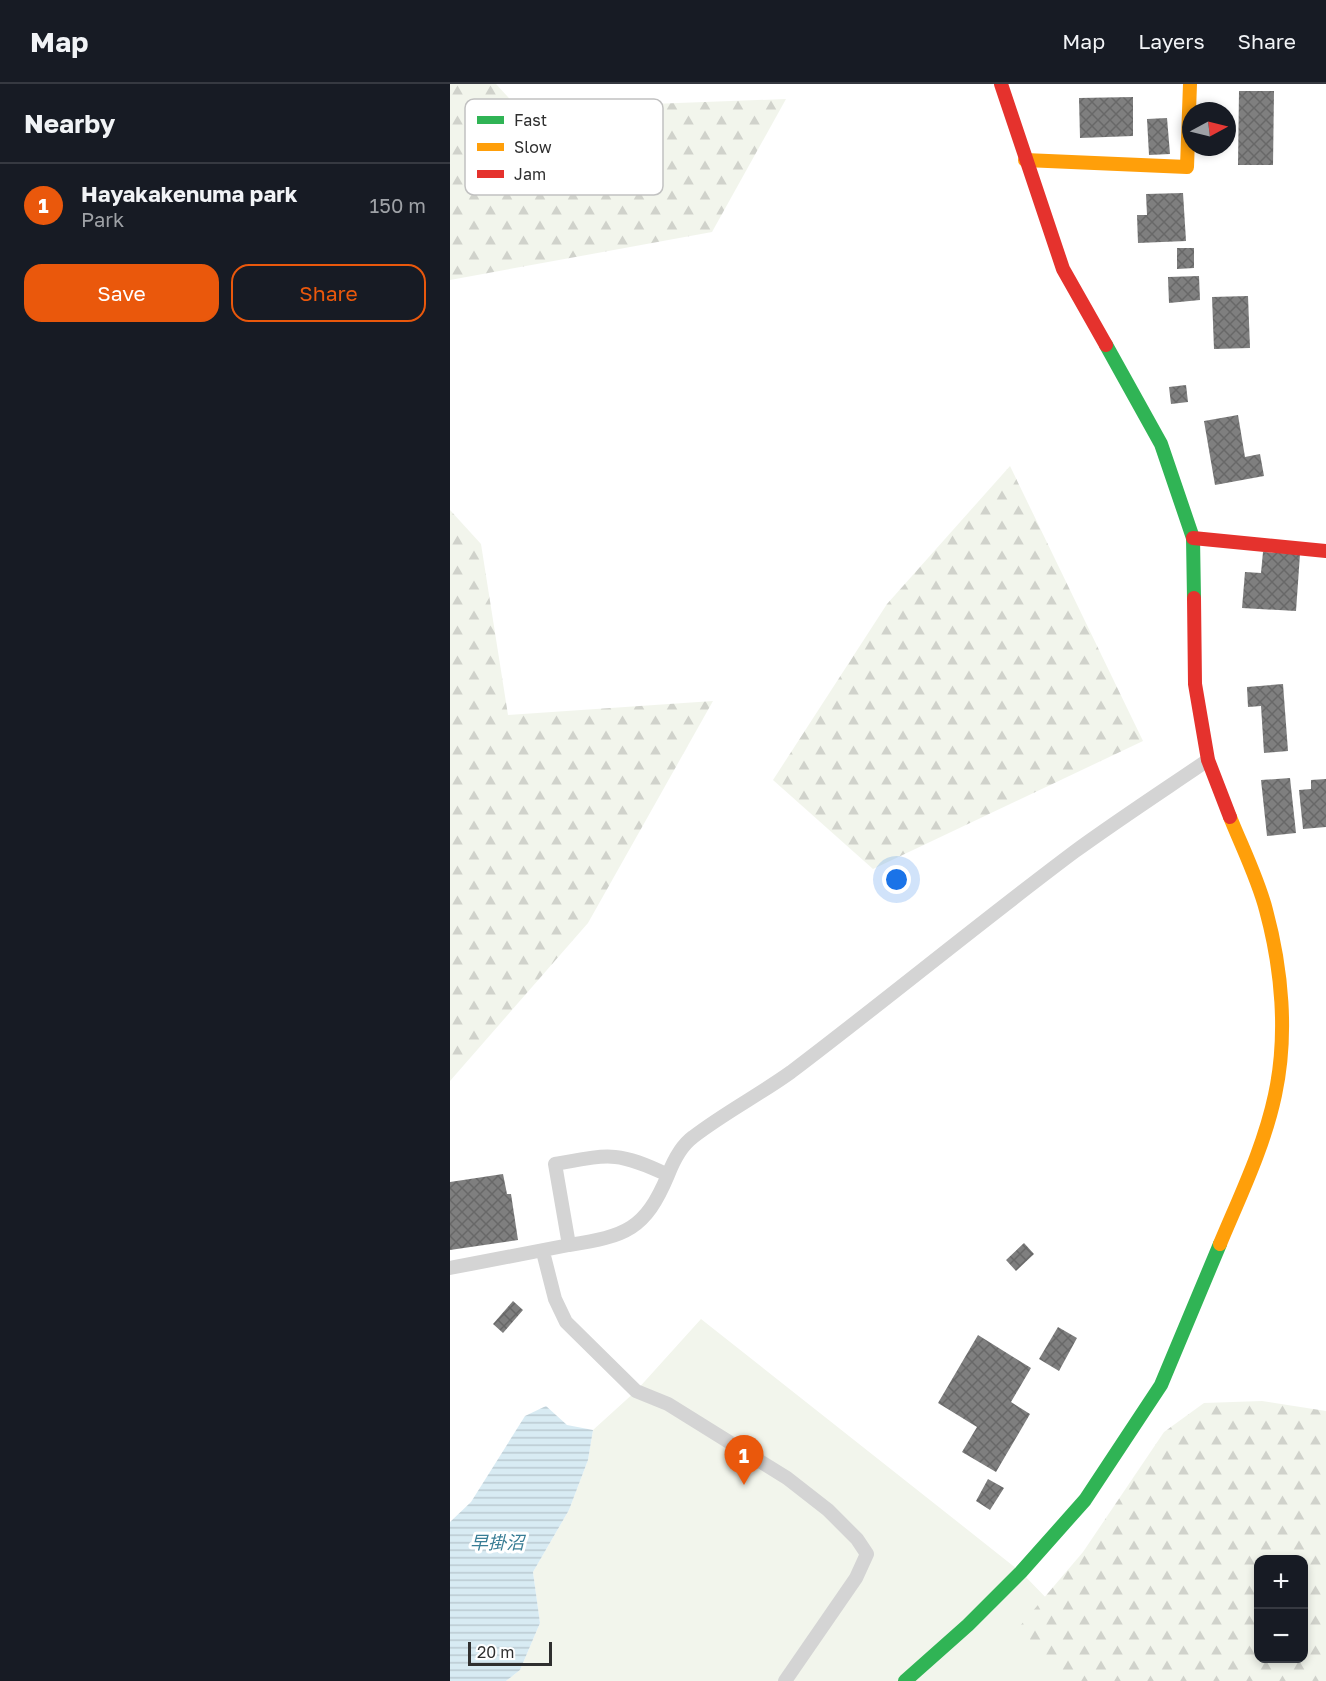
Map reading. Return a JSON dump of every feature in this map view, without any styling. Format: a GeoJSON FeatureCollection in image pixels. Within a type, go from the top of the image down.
{"type":"FeatureCollection","features":[{"type":"Feature","properties":{"kind":"street"},"geometry":{"type":"LineString","coordinates":[[904,1681],[968,1624],[1021,1572],[1085,1500],[1161,1385],[1256,1157],[1275,1095],[1282,1039],[1280,976],[1266,909],[1208,760],[1195,684],[1193,538],[1161,444],[1063,269],[1001,84]]}},
{"type":"Feature","properties":{"kind":"street"},"geometry":{"type":"LineString","coordinates":[[1025,160],[1188,167],[1190,84]]}},
{"type":"Feature","properties":{"kind":"street"},"geometry":{"type":"LineString","coordinates":[[1193,538],[1326,551]]}},
{"type":"Feature","properties":{"kind":"lane"},"geometry":{"type":"LineString","coordinates":[[450,1268],[602,1240],[629,1231],[647,1216],[690,1138],[789,1073],[1075,852],[1208,760]]}},
{"type":"Feature","properties":{"kind":"lane"},"geometry":{"type":"LineString","coordinates":[[569,1245],[555,1164],[616,1155],[633,1158],[668,1175]]}},
{"type":"Feature","properties":{"kind":"lane"},"geometry":{"type":"LineString","coordinates":[[543,1252],[555,1299],[566,1322],[636,1391],[668,1404],[787,1478],[828,1510],[857,1539],[867,1554],[856,1578],[785,1681]]}},
{"type":"Feature","properties":{"kind":"green space"},"geometry":{"type":"Polygon","coordinates":[[[450,84],[496,84],[510,99],[465,99],[465,195],[663,195],[663,104],[786,99],[712,232],[450,280],[450,84]]]}},
{"type":"Feature","properties":{"kind":"green space"},"geometry":{"type":"Polygon","coordinates":[[[1010,466],[1143,741],[873,869],[773,780],[887,604],[1010,466]]]}},
{"type":"Feature","properties":{"kind":"green space"},"geometry":{"type":"Polygon","coordinates":[[[450,510],[481,544],[508,715],[713,701],[588,923],[450,1081],[450,510]]]}},
{"type":"Feature","properties":{"kind":"green space"},"geometry":{"type":"Polygon","coordinates":[[[701,1319],[1021,1572],[1086,1639],[1133,1681],[506,1681],[520,1670],[540,1623],[533,1572],[569,1510],[588,1460],[593,1430],[636,1391],[701,1319]]]}},
{"type":"Feature","properties":{"kind":"green space"},"geometry":{"type":"Polygon","coordinates":[[[1262,1401],[1326,1411],[1326,1681],[1061,1681],[1020,1626],[1083,1552],[1164,1432],[1204,1403],[1262,1401]]]}},
{"type":"Feature","properties":{"kind":"water","name":"早掛沼"},"geometry":{"type":"Polygon","coordinates":[[[546,1406],[567,1425],[593,1430],[588,1460],[569,1510],[533,1572],[540,1623],[520,1670],[506,1681],[450,1681],[450,1522],[471,1502],[525,1416],[546,1406]]]}},
{"type":"Feature","properties":{"kind":"building"},"geometry":{"type":"Polygon","coordinates":[[[1239,91],[1274,91],[1273,165],[1238,165],[1239,91]]]}},
{"type":"Feature","properties":{"kind":"building"},"geometry":{"type":"Polygon","coordinates":[[[1133,97],[1133,136],[1080,138],[1079,98],[1133,97]]]}},
{"type":"Feature","properties":{"kind":"building"},"geometry":{"type":"Polygon","coordinates":[[[1167,118],[1170,154],[1149,155],[1147,119],[1167,118]]]}},
{"type":"Feature","properties":{"kind":"building"},"geometry":{"type":"Polygon","coordinates":[[[1183,193],[1186,241],[1138,243],[1137,215],[1147,215],[1146,194],[1183,193]]]}},
{"type":"Feature","properties":{"kind":"building"},"geometry":{"type":"Polygon","coordinates":[[[1177,248],[1194,248],[1194,268],[1177,269],[1177,248]]]}},
{"type":"Feature","properties":{"kind":"building"},"geometry":{"type":"Polygon","coordinates":[[[1199,276],[1200,300],[1169,303],[1168,277],[1199,276]]]}},
{"type":"Feature","properties":{"kind":"building"},"geometry":{"type":"Polygon","coordinates":[[[1248,296],[1250,348],[1214,349],[1212,297],[1248,296]]]}},
{"type":"Feature","properties":{"kind":"building"},"geometry":{"type":"Polygon","coordinates":[[[1186,385],[1188,402],[1171,404],[1169,387],[1186,385]]]}},
{"type":"Feature","properties":{"kind":"building"},"geometry":{"type":"Polygon","coordinates":[[[1238,415],[1245,457],[1260,454],[1264,476],[1215,485],[1204,421],[1238,415]]]}},
{"type":"Feature","properties":{"kind":"building"},"geometry":{"type":"Polygon","coordinates":[[[1263,552],[1300,554],[1296,611],[1242,608],[1245,572],[1261,573],[1263,552]]]}},
{"type":"Feature","properties":{"kind":"building"},"geometry":{"type":"Polygon","coordinates":[[[1283,684],[1288,751],[1264,753],[1261,706],[1248,707],[1247,687],[1283,684]]]}},
{"type":"Feature","properties":{"kind":"building"},"geometry":{"type":"Polygon","coordinates":[[[1290,778],[1296,833],[1267,836],[1261,780],[1290,778]]]}},
{"type":"Feature","properties":{"kind":"building"},"geometry":{"type":"Polygon","coordinates":[[[1326,779],[1326,827],[1303,829],[1299,790],[1311,789],[1311,780],[1326,779]]]}},
{"type":"Feature","properties":{"kind":"building"},"geometry":{"type":"Polygon","coordinates":[[[503,1174],[507,1194],[511,1194],[518,1240],[450,1250],[450,1182],[503,1174]]]}},
{"type":"Feature","properties":{"kind":"building"},"geometry":{"type":"Polygon","coordinates":[[[1024,1243],[1034,1254],[1016,1271],[1006,1260],[1024,1243]]]}},
{"type":"Feature","properties":{"kind":"building"},"geometry":{"type":"Polygon","coordinates":[[[513,1301],[523,1310],[503,1333],[493,1324],[513,1301]]]}},
{"type":"Feature","properties":{"kind":"building"},"geometry":{"type":"Polygon","coordinates":[[[1058,1327],[1077,1338],[1059,1371],[1039,1359],[1058,1327]]]}},
{"type":"Feature","properties":{"kind":"building"},"geometry":{"type":"Polygon","coordinates":[[[978,1335],[1031,1368],[1011,1402],[1030,1414],[996,1472],[962,1452],[977,1427],[938,1403],[978,1335]]]}},
{"type":"Feature","properties":{"kind":"building"},"geometry":{"type":"Polygon","coordinates":[[[988,1479],[1004,1488],[990,1510],[976,1501],[988,1479]]]}},
{"type":"Feature","properties":{"kind":"traffic: fast"},"geometry":{"type":"LineString","coordinates":[[1106,345],[1161,444],[1193,538],[1194,598]]}},
{"type":"Feature","properties":{"kind":"traffic: fast"},"geometry":{"type":"LineString","coordinates":[[905,1681],[968,1625],[1021,1572],[1085,1500],[1161,1385],[1220,1244]]}},
{"type":"Feature","properties":{"kind":"traffic: slow"},"geometry":{"type":"LineString","coordinates":[[1025,160],[1187,167],[1190,84]]}},
{"type":"Feature","properties":{"kind":"traffic: slow"},"geometry":{"type":"LineString","coordinates":[[1220,1244],[1265,1133],[1279,1072],[1282,1026],[1279,979],[1272,932],[1263,898],[1230,817]]}},
{"type":"Feature","properties":{"kind":"traffic: jam"},"geometry":{"type":"LineString","coordinates":[[1001,84],[1063,269],[1106,345]]}},
{"type":"Feature","properties":{"kind":"traffic: jam"},"geometry":{"type":"LineString","coordinates":[[1193,538],[1326,551]]}},
{"type":"Feature","properties":{"kind":"traffic: jam"},"geometry":{"type":"LineString","coordinates":[[1194,598],[1195,684],[1208,760],[1230,817]]}},
{"type":"Feature","properties":{"kind":"place","name":"Hayakakenuma park"},"geometry":{"type":"Point","coordinates":[744,1485]}}]}
